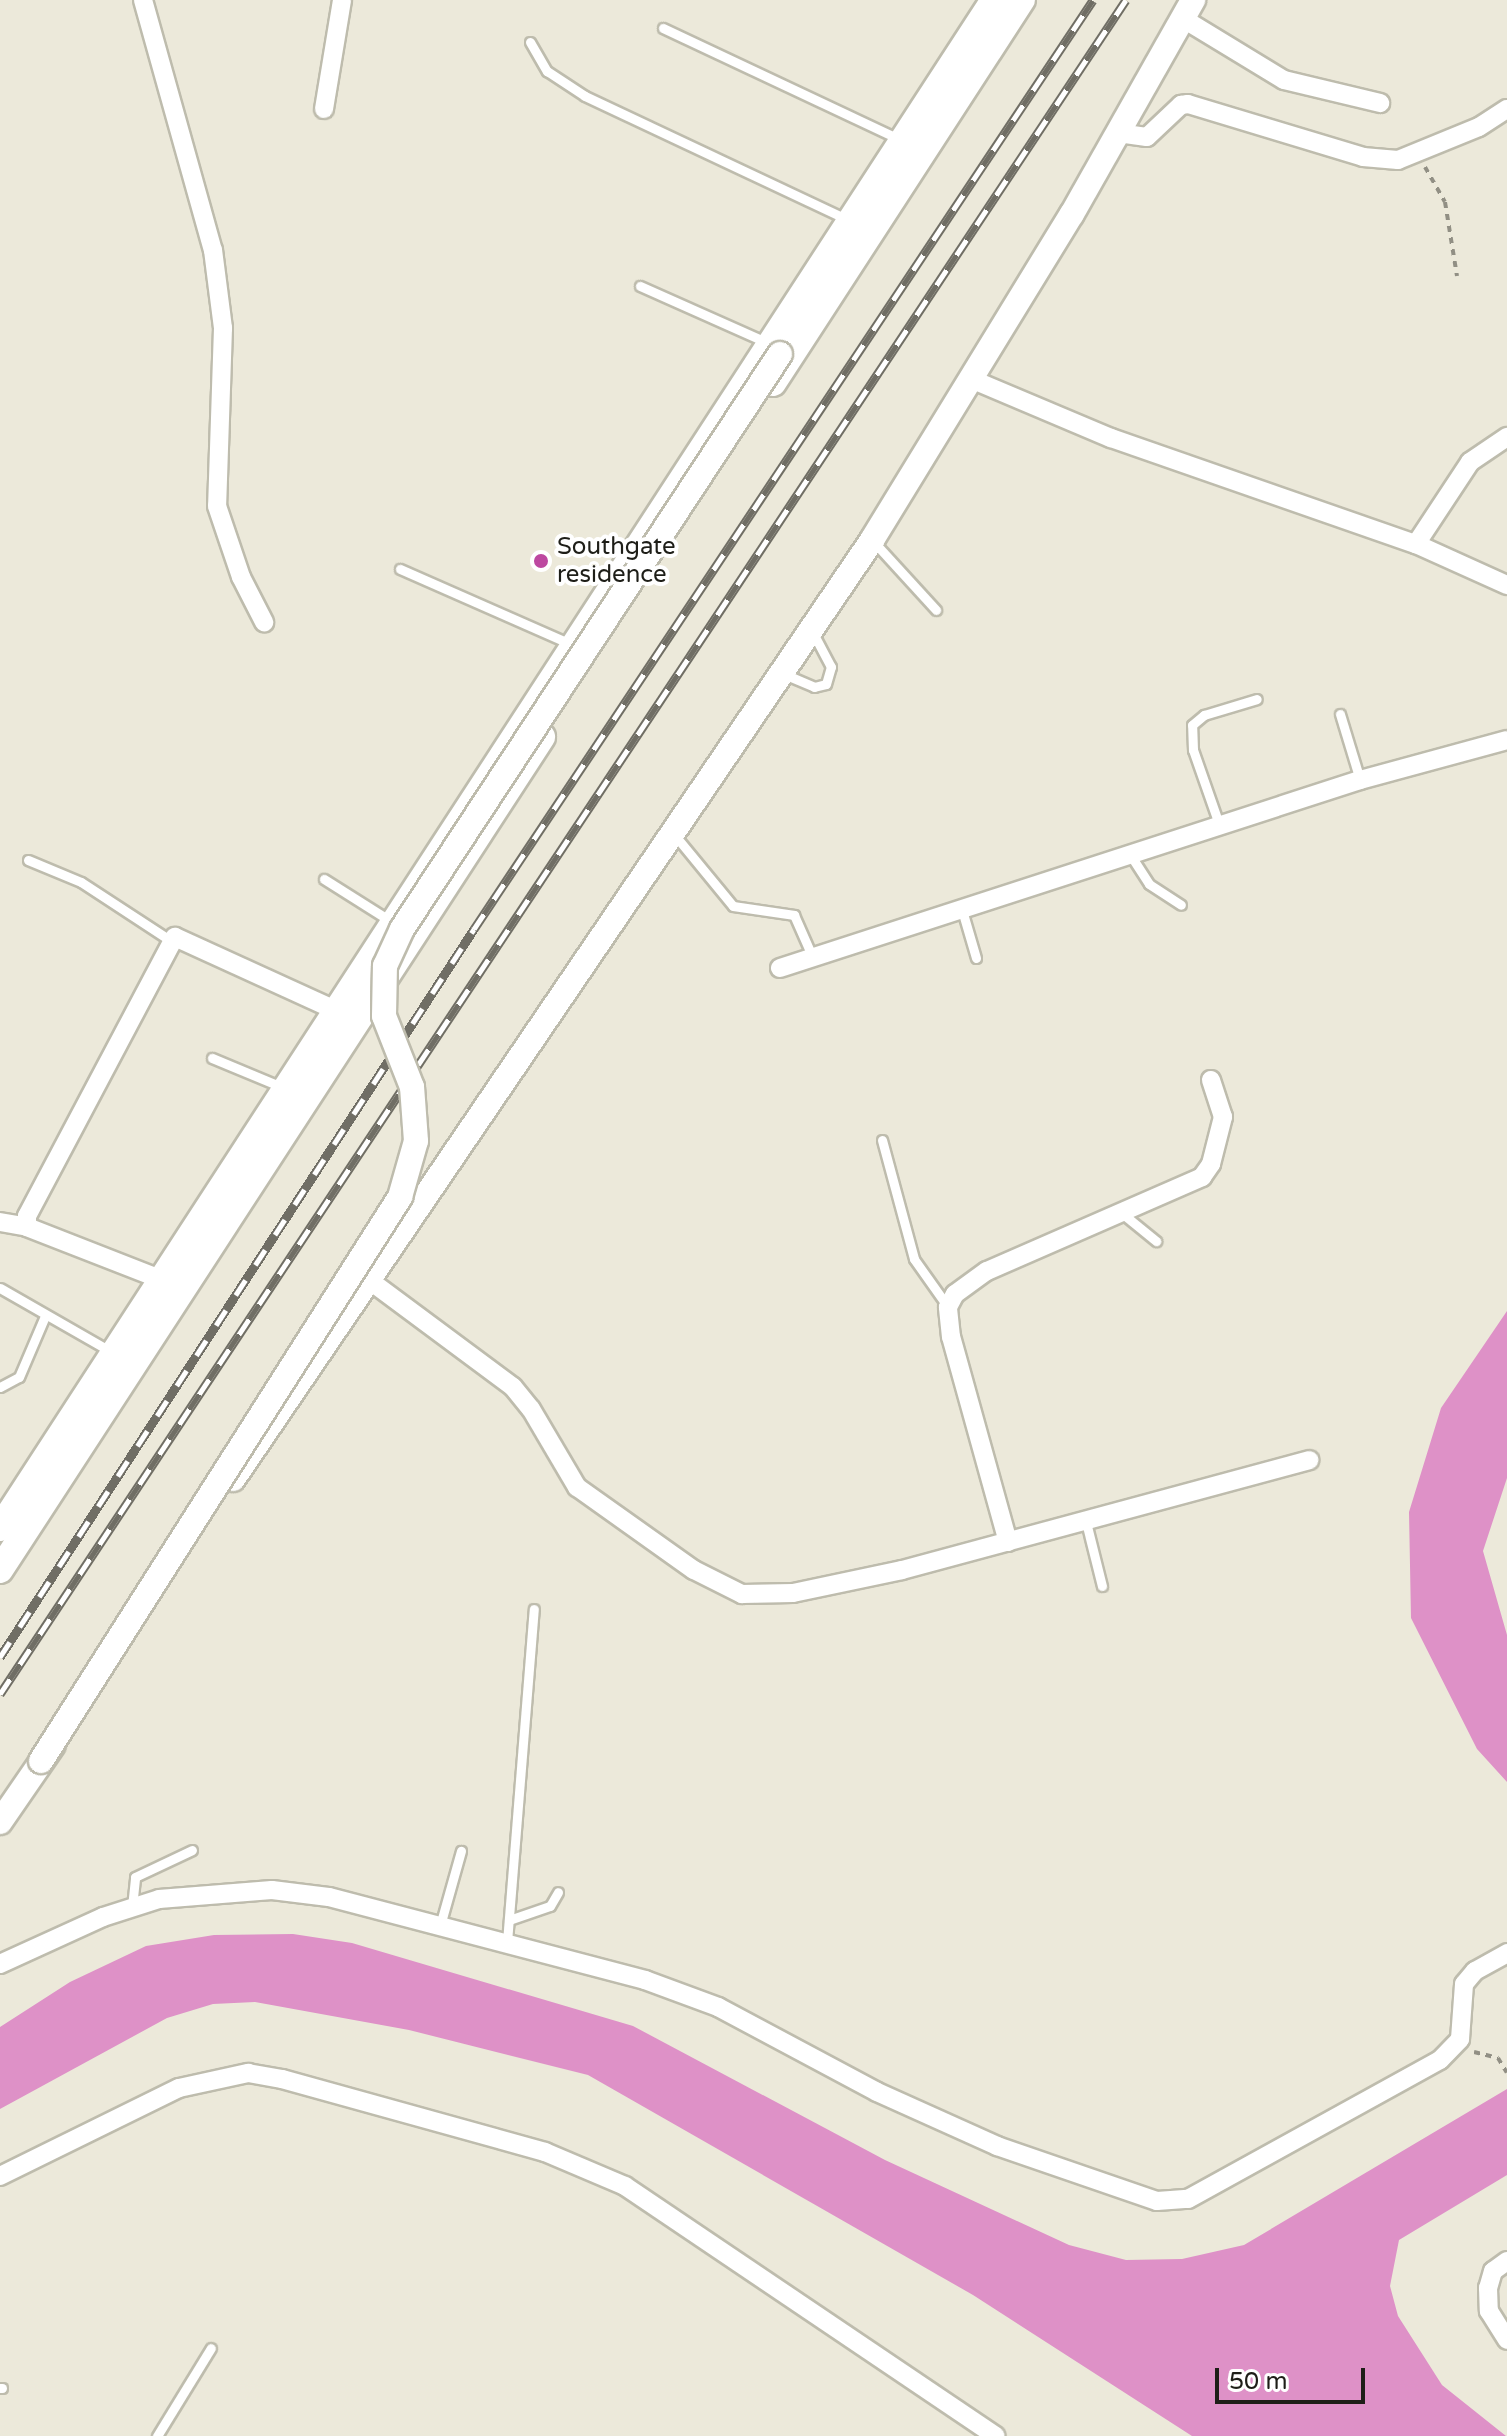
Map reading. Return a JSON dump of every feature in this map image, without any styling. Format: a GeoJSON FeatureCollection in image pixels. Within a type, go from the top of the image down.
{"type":"FeatureCollection","features":[{"type":"Feature","properties":{"kind":"main road"},"geometry":{"type":"LineString","coordinates":[[0,1570],[124,1359],[784,338],[849,221],[994,0]]}},
{"type":"Feature","properties":{"kind":"main road"},"geometry":{"type":"LineString","coordinates":[[0,1528],[124,1359],[163,1280],[573,645],[1022,0]]}},
{"type":"Feature","properties":{"kind":"street"},"geometry":{"type":"LineString","coordinates":[[143,0],[213,250],[223,328],[217,506],[241,577],[264,622]]}},
{"type":"Feature","properties":{"kind":"street"},"geometry":{"type":"LineString","coordinates":[[324,109],[342,0]]}},
{"type":"Feature","properties":{"kind":"street"},"geometry":{"type":"LineString","coordinates":[[0,1822],[872,540],[1118,133],[1187,9],[1284,80],[1380,103]]}},
{"type":"Feature","properties":{"kind":"street"},"geometry":{"type":"LineString","coordinates":[[1118,133],[1147,137],[1181,105],[1188,104],[1363,157],[1398,160],[1479,127],[1507,109]]}},
{"type":"Feature","properties":{"kind":"street"},"geometry":{"type":"LineString","coordinates":[[41,1761],[400,1197],[416,1141],[412,1087],[384,1004],[385,966],[402,929],[784,338]]}},
{"type":"Feature","properties":{"kind":"street"},"geometry":{"type":"LineString","coordinates":[[971,379],[1111,438],[1416,544],[1507,585]]}},
{"type":"Feature","properties":{"kind":"street"},"geometry":{"type":"LineString","coordinates":[[1416,544],[1470,462],[1507,437]]}},
{"type":"Feature","properties":{"kind":"street"},"geometry":{"type":"LineString","coordinates":[[780,968],[1360,780],[1507,740]]}},
{"type":"Feature","properties":{"kind":"street"},"geometry":{"type":"LineString","coordinates":[[27,1227],[27,1216],[175,937],[335,1010]]}},
{"type":"Feature","properties":{"kind":"street"},"geometry":{"type":"LineString","coordinates":[[1008,1542],[951,1337],[948,1307],[969,1281],[987,1271],[1202,1177],[1211,1164],[1223,1117],[1211,1080]]}},
{"type":"Feature","properties":{"kind":"street"},"geometry":{"type":"LineString","coordinates":[[0,1222],[27,1227],[163,1280]]}},
{"type":"Feature","properties":{"kind":"street"},"geometry":{"type":"LineString","coordinates":[[369,1280],[513,1387],[531,1409],[577,1487],[683,1563],[742,1594],[793,1593],[1086,1522],[1309,1460]]}},
{"type":"Feature","properties":{"kind":"street"},"geometry":{"type":"LineString","coordinates":[[0,1964],[132,1907],[203,1893],[272,1890],[329,1897],[441,1922],[645,1980],[718,2007],[877,2092],[997,2146],[1157,2201],[1188,2199],[1440,2060],[1460,2039],[1464,1984],[1475,1971],[1507,1953]]}},
{"type":"Feature","properties":{"kind":"street"},"geometry":{"type":"LineString","coordinates":[[0,2176],[179,2088],[248,2073],[282,2079],[545,2152],[625,2186],[995,2436]]}},
{"type":"Feature","properties":{"kind":"street"},"geometry":{"type":"LineString","coordinates":[[1507,2261],[1493,2271],[1488,2288],[1489,2311],[1507,2340]]}},
{"type":"Feature","properties":{"kind":"lane"},"geometry":{"type":"LineString","coordinates":[[663,28],[902,141]]}},
{"type":"Feature","properties":{"kind":"lane"},"geometry":{"type":"LineString","coordinates":[[530,42],[547,71],[585,96],[849,221]]}},
{"type":"Feature","properties":{"kind":"lane"},"geometry":{"type":"LineString","coordinates":[[640,286],[784,338]]}},
{"type":"Feature","properties":{"kind":"lane"},"geometry":{"type":"LineString","coordinates":[[872,540],[936,610]]}},
{"type":"Feature","properties":{"kind":"lane"},"geometry":{"type":"LineString","coordinates":[[400,569],[573,645]]}},
{"type":"Feature","properties":{"kind":"lane"},"geometry":{"type":"LineString","coordinates":[[783,673],[814,687],[826,684],[831,667],[812,631]]}},
{"type":"Feature","properties":{"kind":"lane"},"geometry":{"type":"LineString","coordinates":[[1220,827],[1193,750],[1192,725],[1204,715],[1257,699]]}},
{"type":"Feature","properties":{"kind":"lane"},"geometry":{"type":"LineString","coordinates":[[1340,714],[1360,780]]}},
{"type":"Feature","properties":{"kind":"lane"},"geometry":{"type":"LineString","coordinates":[[673,833],[733,906],[794,915],[813,958]]}},
{"type":"Feature","properties":{"kind":"lane"},"geometry":{"type":"LineString","coordinates":[[1131,856],[1149,884],[1181,905]]}},
{"type":"Feature","properties":{"kind":"lane"},"geometry":{"type":"LineString","coordinates":[[28,860],[81,882],[171,941]]}},
{"type":"Feature","properties":{"kind":"lane"},"geometry":{"type":"LineString","coordinates":[[324,879],[392,922]]}},
{"type":"Feature","properties":{"kind":"lane"},"geometry":{"type":"LineString","coordinates":[[962,910],[976,958]]}},
{"type":"Feature","properties":{"kind":"lane"},"geometry":{"type":"LineString","coordinates":[[212,1058],[285,1088]]}},
{"type":"Feature","properties":{"kind":"lane"},"geometry":{"type":"LineString","coordinates":[[882,1140],[914,1259],[948,1307]]}},
{"type":"Feature","properties":{"kind":"lane"},"geometry":{"type":"LineString","coordinates":[[1123,1214],[1156,1241]]}},
{"type":"Feature","properties":{"kind":"lane"},"geometry":{"type":"LineString","coordinates":[[0,1288],[124,1359]]}},
{"type":"Feature","properties":{"kind":"lane"},"geometry":{"type":"LineString","coordinates":[[0,1387],[19,1377],[45,1316]]}},
{"type":"Feature","properties":{"kind":"lane"},"geometry":{"type":"LineString","coordinates":[[1086,1522],[1102,1586]]}},
{"type":"Feature","properties":{"kind":"lane"},"geometry":{"type":"LineString","coordinates":[[507,1942],[534,1609]]}},
{"type":"Feature","properties":{"kind":"lane"},"geometry":{"type":"LineString","coordinates":[[132,1907],[135,1877],[192,1850]]}},
{"type":"Feature","properties":{"kind":"lane"},"geometry":{"type":"LineString","coordinates":[[441,1922],[461,1851]]}},
{"type":"Feature","properties":{"kind":"lane"},"geometry":{"type":"LineString","coordinates":[[509,1920],[550,1906],[558,1892]]}},
{"type":"Feature","properties":{"kind":"lane"},"geometry":{"type":"LineString","coordinates":[[157,2436],[211,2348]]}},
{"type":"Feature","properties":{"kind":"path"},"geometry":{"type":"LineString","coordinates":[[1414,153],[1445,202],[1457,276]]}},
{"type":"Feature","properties":{"kind":"path"},"geometry":{"type":"LineString","coordinates":[[1440,2060],[1479,2051],[1498,2058],[1507,2073]]}},
{"type":"Feature","properties":{"kind":"shaded area"},"geometry":{"type":"Polygon","coordinates":[[[1507,1311],[1507,1478],[1483,1551],[1507,1635],[1507,1782],[1477,1749],[1411,1618],[1409,1512],[1441,1408],[1507,1311]]]}},
{"type":"Feature","properties":{"kind":"shaded area"},"geometry":{"type":"Polygon","coordinates":[[[293,1934],[352,1943],[633,2026],[885,2160],[1069,2245],[1126,2260],[1182,2259],[1244,2245],[1507,2089],[1507,2175],[1399,2240],[1390,2286],[1398,2316],[1442,2385],[1506,2436],[1192,2436],[973,2295],[588,2075],[409,2030],[255,2002],[213,2004],[167,2018],[0,2109],[0,2027],[70,1982],[146,1946],[214,1935],[293,1934]]]}},
{"type":"Feature","properties":{"kind":"railway"},"geometry":{"type":"LineString","coordinates":[[0,1657],[474,929],[1093,0]]}},
{"type":"Feature","properties":{"kind":"railway"},"geometry":{"type":"LineString","coordinates":[[0,1694],[1126,0]]}},
{"type":"Feature","properties":{"kind":"place","name":"Southgate residence"},"geometry":{"type":"Point","coordinates":[541,561]}}]}
